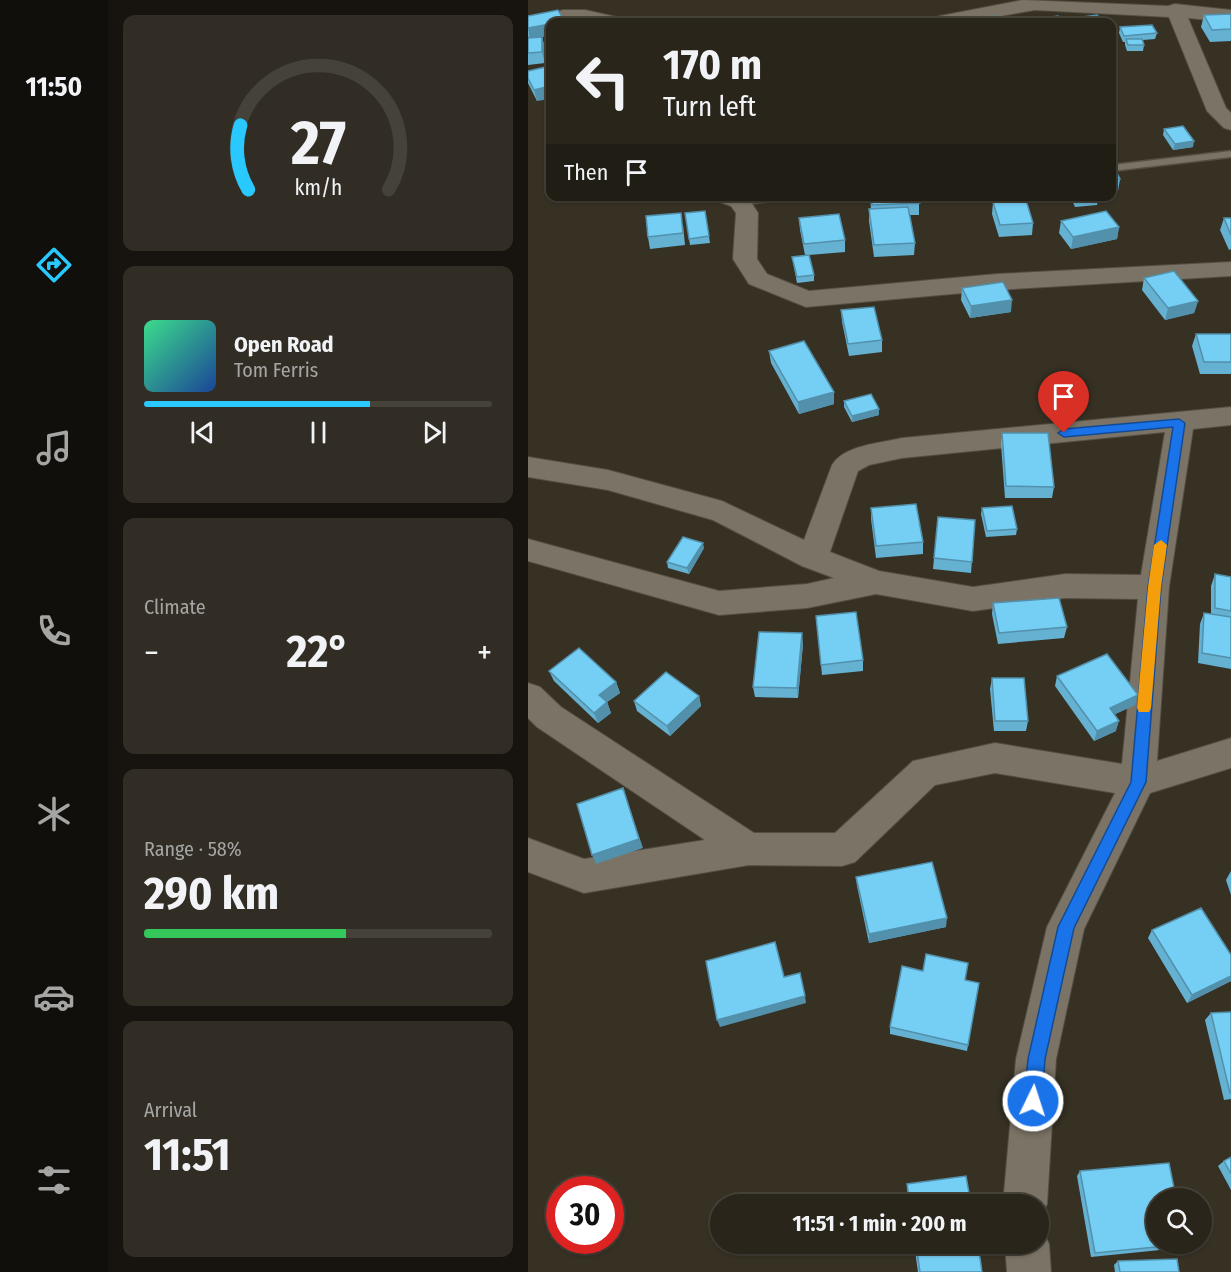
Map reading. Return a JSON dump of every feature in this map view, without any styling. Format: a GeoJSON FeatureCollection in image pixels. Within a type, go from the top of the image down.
{"type":"FeatureCollection","features":[{"type":"Feature","properties":{"kind":"street"},"geometry":{"type":"LineString","coordinates":[[959,18],[1034,2],[1072,9],[1175,10],[1231,16]]}},
{"type":"Feature","properties":{"kind":"street"},"geometry":{"type":"LineString","coordinates":[[1175,10],[1217,111],[1231,123]]}},
{"type":"Feature","properties":{"kind":"street"},"geometry":{"type":"LineString","coordinates":[[557,18],[563,16],[595,18]]}},
{"type":"Feature","properties":{"kind":"street"},"geometry":{"type":"LineString","coordinates":[[528,27],[546,21]]}},
{"type":"Feature","properties":{"kind":"street"},"geometry":{"type":"LineString","coordinates":[[734,201],[747,213],[745,259],[758,279],[806,299],[998,282],[1231,269]]}},
{"type":"Feature","properties":{"kind":"street"},"geometry":{"type":"LineString","coordinates":[[813,558],[846,465],[862,457],[902,448],[1179,423],[1231,416]]}},
{"type":"Feature","properties":{"kind":"street"},"geometry":{"type":"LineString","coordinates":[[1026,1194],[1036,1059],[1066,927],[1138,782],[1154,587],[1179,423]]}},
{"type":"Feature","properties":{"kind":"street"},"geometry":{"type":"LineString","coordinates":[[528,467],[608,480],[722,512],[813,558],[876,582],[973,599],[1065,586],[1154,587]]}},
{"type":"Feature","properties":{"kind":"street"},"geometry":{"type":"LineString","coordinates":[[528,550],[719,603],[807,596],[876,582]]}},
{"type":"Feature","properties":{"kind":"street"},"geometry":{"type":"LineString","coordinates":[[528,697],[549,717],[749,849]]}},
{"type":"Feature","properties":{"kind":"street"},"geometry":{"type":"LineString","coordinates":[[528,855],[584,876],[749,849],[842,850],[925,772],[995,758],[1138,782],[1231,753]]}},
{"type":"Feature","properties":{"kind":"street"},"geometry":{"type":"LineString","coordinates":[[1028,1254],[1029,1272]]}},
{"type":"Feature","properties":{"kind":"lane"},"geometry":{"type":"LineString","coordinates":[[1116,168],[1231,154]]}},
{"type":"Feature","properties":{"kind":"building"},"geometry":{"type":"Polygon","coordinates":[[[558,10],[562,18],[546,18],[546,25],[528,28],[528,16],[558,10]]]}},
{"type":"Feature","properties":{"kind":"building"},"geometry":{"type":"Polygon","coordinates":[[[1231,14],[1231,29],[1212,30],[1204,15],[1231,14]]]}},
{"type":"Feature","properties":{"kind":"building"},"geometry":{"type":"Polygon","coordinates":[[[1097,15],[1100,18],[1075,18],[1097,15]]]}},
{"type":"Feature","properties":{"kind":"building"},"geometry":{"type":"Polygon","coordinates":[[[1152,25],[1157,33],[1124,36],[1120,27],[1152,25]]]}},
{"type":"Feature","properties":{"kind":"building"},"geometry":{"type":"Polygon","coordinates":[[[542,37],[542,52],[528,53],[528,38],[542,37]]]}},
{"type":"Feature","properties":{"kind":"building"},"geometry":{"type":"Polygon","coordinates":[[[1126,39],[1142,39],[1144,45],[1128,45],[1126,39]]]}},
{"type":"Feature","properties":{"kind":"building"},"geometry":{"type":"Polygon","coordinates":[[[546,67],[546,87],[534,90],[528,78],[528,71],[546,67]]]}},
{"type":"Feature","properties":{"kind":"building"},"geometry":{"type":"Polygon","coordinates":[[[1183,126],[1194,141],[1175,144],[1164,129],[1183,126]]]}},
{"type":"Feature","properties":{"kind":"building"},"geometry":{"type":"Polygon","coordinates":[[[872,201],[920,201],[920,203],[872,205],[872,201]]]}},
{"type":"Feature","properties":{"kind":"building"},"geometry":{"type":"Polygon","coordinates":[[[1026,201],[1033,223],[1000,225],[993,202],[1026,201]]]}},
{"type":"Feature","properties":{"kind":"building"},"geometry":{"type":"Polygon","coordinates":[[[908,207],[915,243],[874,245],[869,209],[908,207]]]}},
{"type":"Feature","properties":{"kind":"building"},"geometry":{"type":"Polygon","coordinates":[[[705,211],[709,236],[689,239],[685,213],[705,211]]]}},
{"type":"Feature","properties":{"kind":"building"},"geometry":{"type":"Polygon","coordinates":[[[1106,211],[1119,227],[1073,237],[1061,221],[1106,211]]]}},
{"type":"Feature","properties":{"kind":"building"},"geometry":{"type":"Polygon","coordinates":[[[681,213],[683,233],[648,237],[646,216],[681,213]]]}},
{"type":"Feature","properties":{"kind":"building"},"geometry":{"type":"Polygon","coordinates":[[[839,214],[845,240],[804,244],[799,218],[839,214]]]}},
{"type":"Feature","properties":{"kind":"building"},"geometry":{"type":"Polygon","coordinates":[[[1224,218],[1231,218],[1231,235],[1224,218]]]}},
{"type":"Feature","properties":{"kind":"building"},"geometry":{"type":"Polygon","coordinates":[[[809,255],[814,275],[797,277],[792,257],[809,255]]]}},
{"type":"Feature","properties":{"kind":"building"},"geometry":{"type":"Polygon","coordinates":[[[1174,271],[1198,301],[1168,308],[1144,278],[1174,271]]]}},
{"type":"Feature","properties":{"kind":"building"},"geometry":{"type":"Polygon","coordinates":[[[1003,282],[1012,300],[971,306],[962,288],[1003,282]]]}},
{"type":"Feature","properties":{"kind":"building"},"geometry":{"type":"Polygon","coordinates":[[[874,307],[882,340],[848,344],[841,310],[874,307]]]}},
{"type":"Feature","properties":{"kind":"building"},"geometry":{"type":"Polygon","coordinates":[[[1196,334],[1231,334],[1231,362],[1204,362],[1196,334]]]}},
{"type":"Feature","properties":{"kind":"building"},"geometry":{"type":"Polygon","coordinates":[[[804,341],[834,392],[798,402],[769,351],[804,341]]]}},
{"type":"Feature","properties":{"kind":"building"},"geometry":{"type":"Polygon","coordinates":[[[871,394],[879,409],[852,416],[844,401],[871,394]]]}},
{"type":"Feature","properties":{"kind":"building"},"geometry":{"type":"Polygon","coordinates":[[[1002,433],[1048,433],[1054,487],[1006,486],[1002,433]]]}},
{"type":"Feature","properties":{"kind":"building"},"geometry":{"type":"Polygon","coordinates":[[[916,504],[923,542],[876,546],[871,508],[916,504]]]}},
{"type":"Feature","properties":{"kind":"building"},"geometry":{"type":"Polygon","coordinates":[[[1012,506],[1017,529],[987,531],[982,508],[1012,506]]]}},
{"type":"Feature","properties":{"kind":"building"},"geometry":{"type":"Polygon","coordinates":[[[938,517],[975,520],[972,562],[934,558],[938,517]]]}},
{"type":"Feature","properties":{"kind":"building"},"geometry":{"type":"Polygon","coordinates":[[[683,537],[703,543],[687,568],[667,562],[683,537]]]}},
{"type":"Feature","properties":{"kind":"building"},"geometry":{"type":"Polygon","coordinates":[[[1215,574],[1231,577],[1231,611],[1215,608],[1215,574]]]}},
{"type":"Feature","properties":{"kind":"building"},"geometry":{"type":"Polygon","coordinates":[[[1059,598],[1067,627],[999,633],[993,603],[1059,598]]]}},
{"type":"Feature","properties":{"kind":"building"},"geometry":{"type":"Polygon","coordinates":[[[856,612],[863,660],[821,665],[816,616],[856,612]]]}},
{"type":"Feature","properties":{"kind":"building"},"geometry":{"type":"Polygon","coordinates":[[[1204,613],[1231,617],[1231,658],[1202,653],[1204,613]]]}},
{"type":"Feature","properties":{"kind":"building"},"geometry":{"type":"Polygon","coordinates":[[[759,632],[802,633],[797,688],[753,687],[759,632]]]}},
{"type":"Feature","properties":{"kind":"building"},"geometry":{"type":"Polygon","coordinates":[[[579,648],[616,682],[599,695],[607,702],[594,713],[549,671],[579,648]]]}},
{"type":"Feature","properties":{"kind":"building"},"geometry":{"type":"Polygon","coordinates":[[[1107,654],[1138,695],[1110,708],[1119,721],[1097,731],[1057,676],[1107,654]]]}},
{"type":"Feature","properties":{"kind":"building"},"geometry":{"type":"Polygon","coordinates":[[[666,672],[699,696],[667,726],[634,701],[666,672]]]}},
{"type":"Feature","properties":{"kind":"building"},"geometry":{"type":"Polygon","coordinates":[[[992,678],[1024,678],[1028,721],[995,721],[992,678]]]}},
{"type":"Feature","properties":{"kind":"building"},"geometry":{"type":"Polygon","coordinates":[[[623,788],[639,839],[592,855],[577,804],[623,788]]]}},
{"type":"Feature","properties":{"kind":"building"},"geometry":{"type":"Polygon","coordinates":[[[932,862],[947,918],[869,934],[856,877],[932,862]]]}},
{"type":"Feature","properties":{"kind":"building"},"geometry":{"type":"Polygon","coordinates":[[[1201,908],[1231,955],[1231,976],[1192,995],[1152,930],[1201,908]]]}},
{"type":"Feature","properties":{"kind":"building"},"geometry":{"type":"Polygon","coordinates":[[[775,942],[784,977],[800,973],[805,996],[717,1020],[706,961],[775,942]]]}},
{"type":"Feature","properties":{"kind":"building"},"geometry":{"type":"Polygon","coordinates":[[[926,954],[968,963],[965,980],[979,983],[968,1045],[890,1027],[902,966],[923,971],[926,954]]]}},
{"type":"Feature","properties":{"kind":"building"},"geometry":{"type":"Polygon","coordinates":[[[1231,1012],[1231,1093],[1230,1093],[1211,1013],[1231,1012]]]}},
{"type":"Feature","properties":{"kind":"building"},"geometry":{"type":"Polygon","coordinates":[[[1231,1157],[1231,1174],[1224,1161],[1231,1157]]]}},
{"type":"Feature","properties":{"kind":"building"},"geometry":{"type":"Polygon","coordinates":[[[1169,1163],[1174,1188],[1146,1188],[1146,1248],[1095,1253],[1080,1171],[1169,1163]]]}},
{"type":"Feature","properties":{"kind":"building"},"geometry":{"type":"Polygon","coordinates":[[[966,1176],[969,1194],[908,1194],[907,1184],[966,1176]]]}},
{"type":"Feature","properties":{"kind":"building"},"geometry":{"type":"Polygon","coordinates":[[[917,1254],[979,1254],[982,1272],[920,1272],[917,1254]]]}},
{"type":"Feature","properties":{"kind":"building"},"geometry":{"type":"Polygon","coordinates":[[[1177,1259],[1179,1272],[1120,1272],[1118,1261],[1177,1259]]]}},
{"type":"Feature","properties":{"kind":"slow traffic"},"geometry":{"type":"LineString","coordinates":[[1144,708],[1154,587],[1161,545]]}},
{"type":"Feature","properties":{"kind":"route"},"geometry":{"type":"LineString","coordinates":[[1033,1101],[1036,1059],[1066,927],[1138,782],[1154,587],[1179,423],[1064,433]]}}]}
